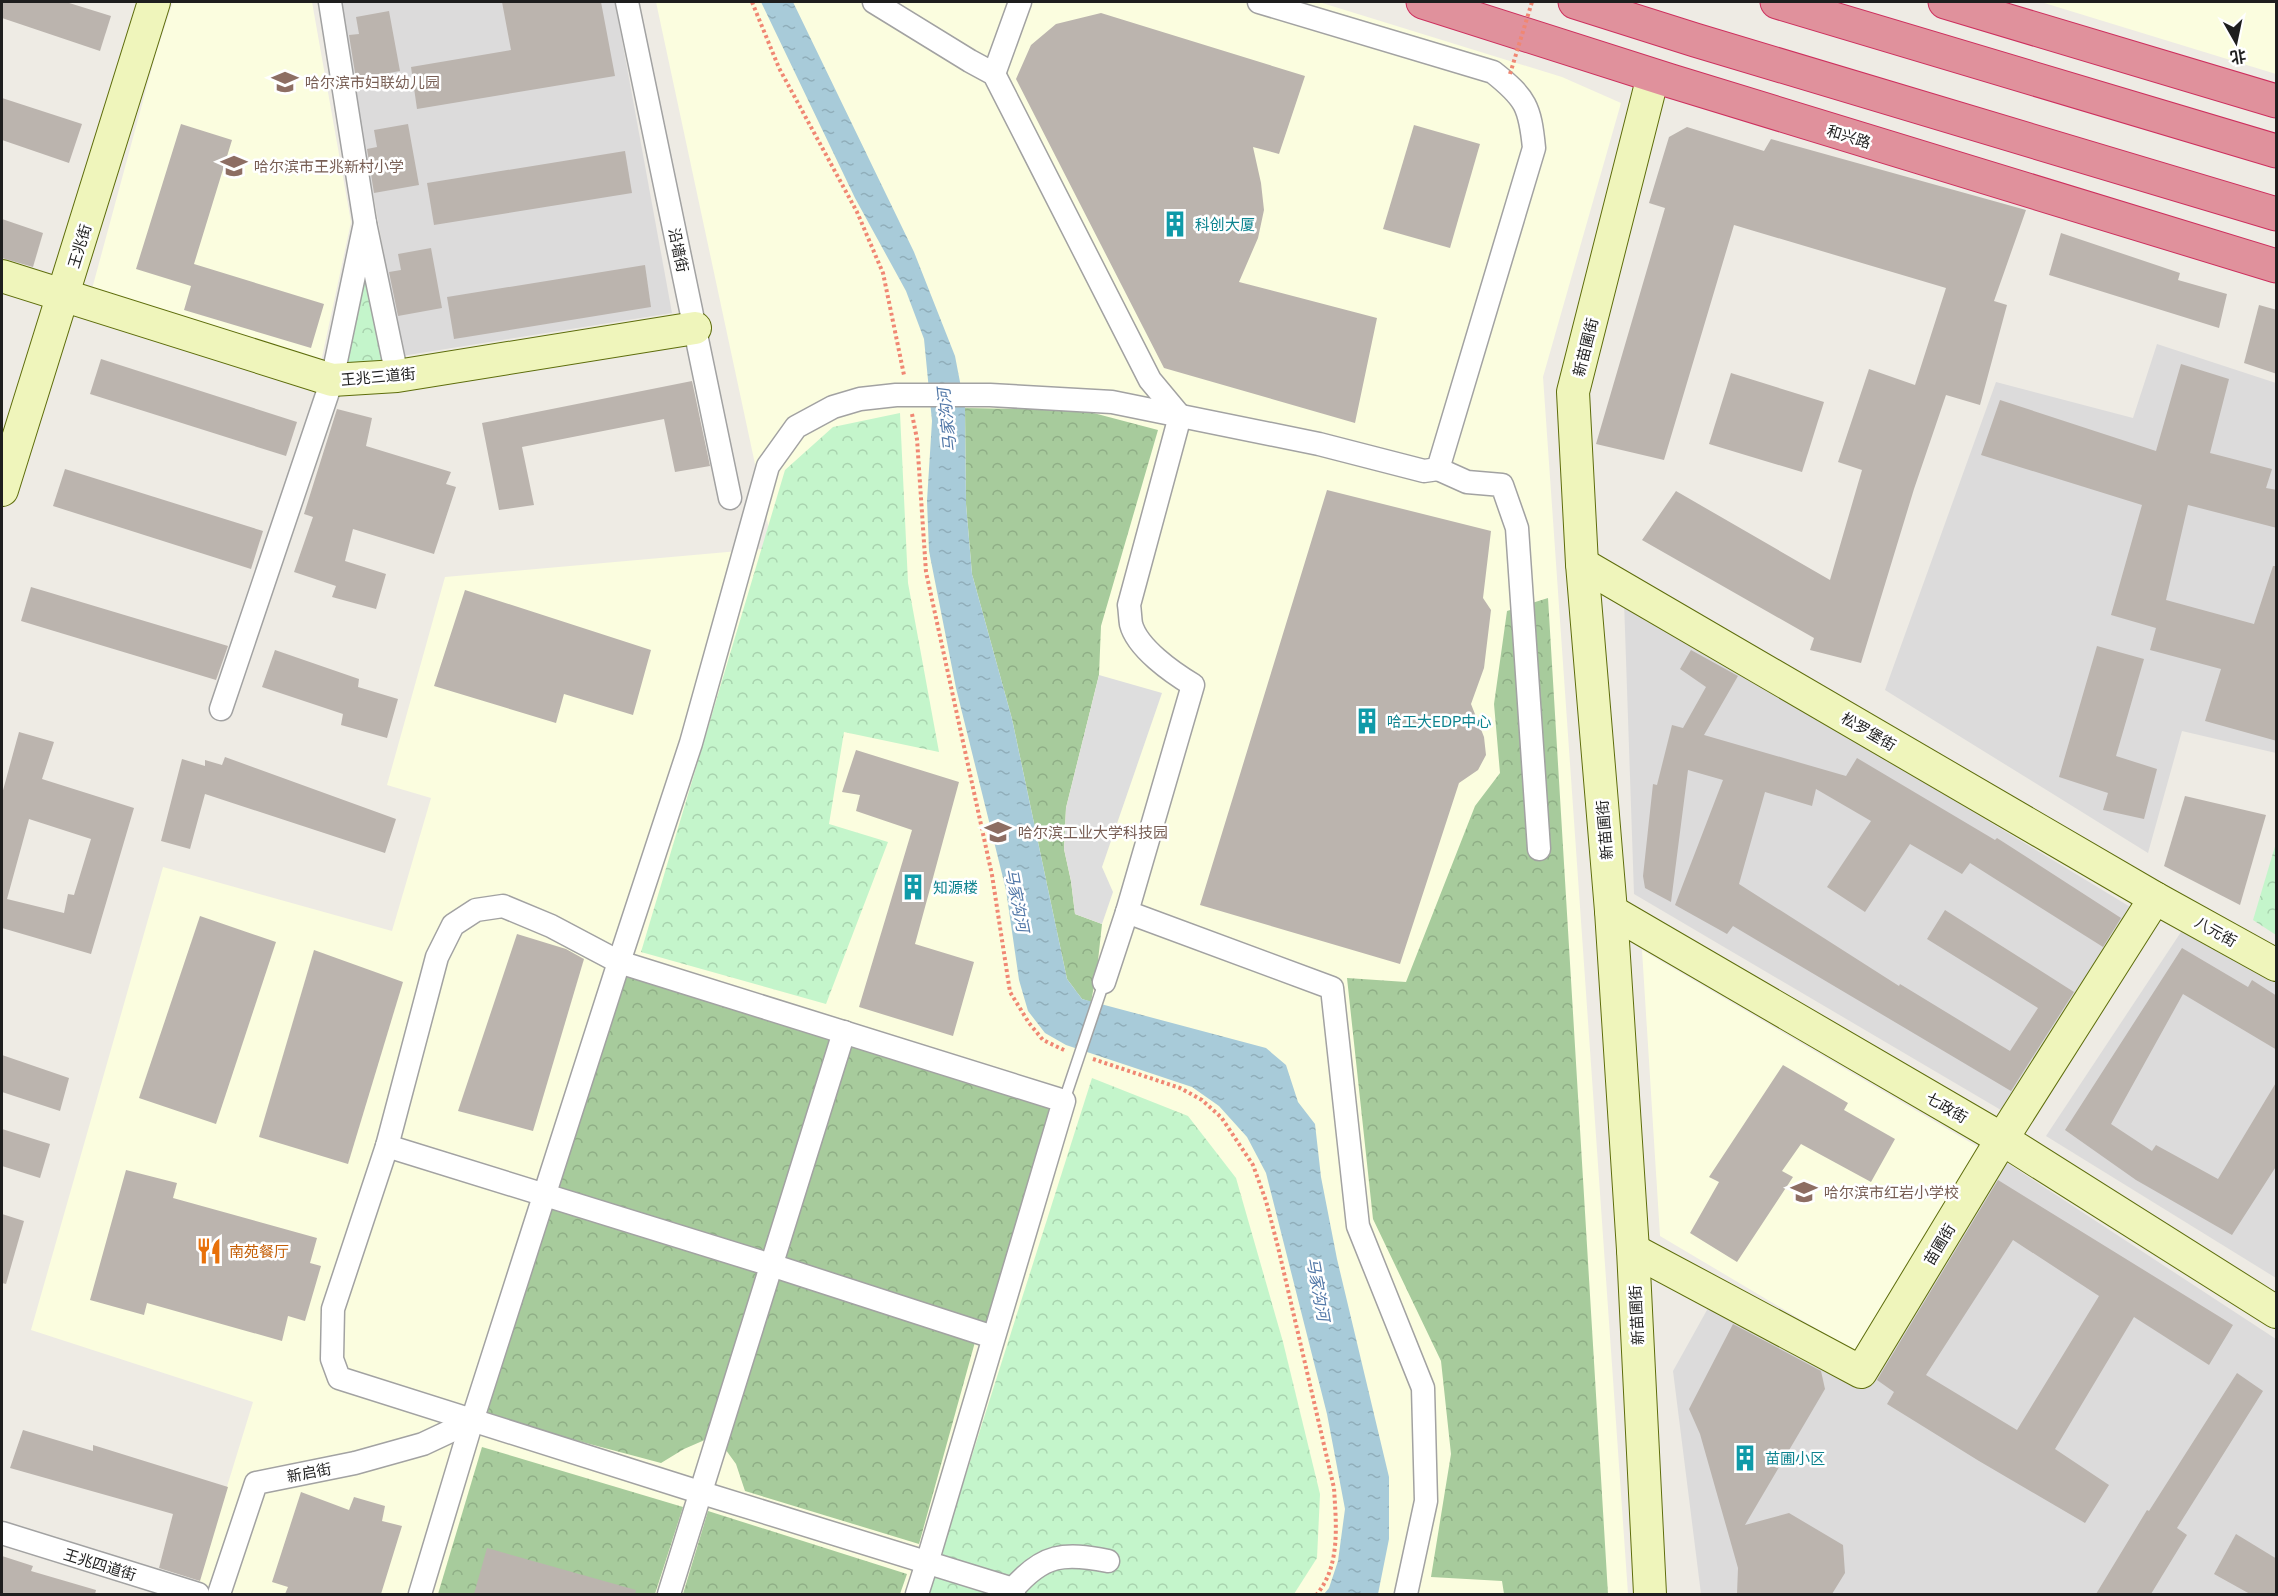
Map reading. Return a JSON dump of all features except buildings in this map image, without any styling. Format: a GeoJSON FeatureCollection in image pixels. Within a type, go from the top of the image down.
{"type":"FeatureCollection","features":[{"type":"Feature","properties":{"kind":"highway","name":"和兴路"},"geometry":{"type":"LineString","coordinates":[[1423,2],[1662,78],[2277,266]]}},
{"type":"Feature","properties":{"kind":"highway"},"geometry":{"type":"LineString","coordinates":[[1575,2],[2277,214]]}},
{"type":"Feature","properties":{"kind":"highway"},"geometry":{"type":"LineString","coordinates":[[1777,2],[2277,151]]}},
{"type":"Feature","properties":{"kind":"highway"},"geometry":{"type":"LineString","coordinates":[[1945,2],[2277,101]]}},
{"type":"Feature","properties":{"kind":"street","name":"王兆街"},"geometry":{"type":"LineString","coordinates":[[2,490],[154,2]]}},
{"type":"Feature","properties":{"kind":"street"},"geometry":{"type":"LineString","coordinates":[[330,2],[365,223],[397,376]]}},
{"type":"Feature","properties":{"kind":"street","name":"沿墙街"},"geometry":{"type":"LineString","coordinates":[[627,2],[730,498]]}},
{"type":"Feature","properties":{"kind":"street"},"geometry":{"type":"LineString","coordinates":[[874,2],[970,62],[994,74],[1149,380],[1180,416]]}},
{"type":"Feature","properties":{"kind":"street"},"geometry":{"type":"LineString","coordinates":[[994,74],[1020,2]]}},
{"type":"Feature","properties":{"kind":"street"},"geometry":{"type":"LineString","coordinates":[[1259,2],[1493,72],[1515,89],[1531,116],[1534,148],[1438,469]]}},
{"type":"Feature","properties":{"kind":"street","name":"新苗圃街"},"geometry":{"type":"LineString","coordinates":[[1662,78],[1573,392],[1590,568],[1638,1254],[1668,1594]]}},
{"type":"Feature","properties":{"kind":"street"},"geometry":{"type":"LineString","coordinates":[[222,709],[332,380],[365,223]]}},
{"type":"Feature","properties":{"kind":"street","name":"王兆三道街"},"geometry":{"type":"LineString","coordinates":[[2,276],[332,380],[397,376],[695,328]]}},
{"type":"Feature","properties":{"kind":"street"},"geometry":{"type":"LineString","coordinates":[[420,1594],[544,1195],[691,744],[768,466],[796,427],[842,404],[860,399],[904,395],[990,395],[1112,402],[1319,444],[1424,471],[1438,469],[1467,482],[1502,485],[1517,528],[1539,849]]}},
{"type":"Feature","properties":{"kind":"street"},"geometry":{"type":"LineString","coordinates":[[1104,982],[1127,912],[1193,685],[1170,671],[1144,645],[1131,626],[1129,605],[1180,416]]}},
{"type":"Feature","properties":{"kind":"street","name":"松罗堡街"},"geometry":{"type":"LineString","coordinates":[[1590,568],[2155,898]]}},
{"type":"Feature","properties":{"kind":"street","name":"八元街"},"geometry":{"type":"LineString","coordinates":[[2155,898],[2277,965]]}},
{"type":"Feature","properties":{"kind":"street","name":"苗圃街"},"geometry":{"type":"LineString","coordinates":[[1638,1254],[1861,1372],[2002,1139],[2155,898]]}},
{"type":"Feature","properties":{"kind":"street"},"geometry":{"type":"LineString","coordinates":[[917,1594],[927,1563],[1064,1101],[619,962],[550,926],[503,906],[476,910],[453,925],[436,957],[387,1146],[333,1309],[332,1359],[339,1378],[927,1563],[1013,1592],[1026,1574],[1052,1557],[1092,1557],[1108,1561]]}},
{"type":"Feature","properties":{"kind":"street"},"geometry":{"type":"LineString","coordinates":[[1127,912],[1332,988],[1359,1226],[1422,1388],[1426,1501],[1406,1594]]}},
{"type":"Feature","properties":{"kind":"street","name":"七政街"},"geometry":{"type":"LineString","coordinates":[[1616,914],[2002,1139],[2277,1312]]}},
{"type":"Feature","properties":{"kind":"street"},"geometry":{"type":"LineString","coordinates":[[669,1594],[844,1032]]}},
{"type":"Feature","properties":{"kind":"street"},"geometry":{"type":"LineString","coordinates":[[387,1146],[771,1265],[993,1337]]}},
{"type":"Feature","properties":{"kind":"street","name":"新苗圃街"},"geometry":{"type":"LineString","coordinates":[[1638,1254],[1650,1594]]}},
{"type":"Feature","properties":{"kind":"street","name":"新启街"},"geometry":{"type":"LineString","coordinates":[[219,1594],[256,1483],[355,1463],[423,1444],[472,1421]]}},
{"type":"Feature","properties":{"kind":"street","name":"王兆四道街"},"geometry":{"type":"LineString","coordinates":[[2,1533],[198,1594]]}},
{"type":"Feature","properties":{"kind":"lane"},"geometry":{"type":"LineString","coordinates":[[1064,1101],[1104,982]]}},
{"type":"Feature","properties":{"kind":"path"},"geometry":{"type":"LineString","coordinates":[[752,2],[779,68],[857,212],[883,273],[904,395],[917,439],[926,572],[992,875],[1010,992],[1042,1040],[1069,1052]]}},
{"type":"Feature","properties":{"kind":"path"},"geometry":{"type":"LineString","coordinates":[[1510,74],[1532,2]]}},
{"type":"Feature","properties":{"kind":"path"},"geometry":{"type":"LineString","coordinates":[[1088,1058],[1180,1088],[1202,1100],[1221,1117],[1253,1165],[1266,1201],[1278,1247],[1334,1488],[1336,1526],[1333,1561],[1323,1587],[1317,1594]]}},
{"type":"Feature","properties":{"kind":"shaded area","name":"哈尔滨市王兆新村小学"},"geometry":{"type":"Polygon","coordinates":[[[173,2],[312,2],[351,222],[321,362],[92,289],[156,53],[173,2]]]}},
{"type":"Feature","properties":{"kind":"shaded area"},"geometry":{"type":"Polygon","coordinates":[[[339,2],[615,2],[672,313],[402,356],[339,2]]]}},
{"type":"Feature","properties":{"kind":"shaded area","name":"哈尔滨工业大学科技园"},"geometry":{"type":"Polygon","coordinates":[[[656,2],[1319,2],[1562,77],[1621,103],[1543,377],[1628,1594],[194,1594],[253,1402],[31,1330],[163,867],[392,931],[431,798],[387,785],[445,577],[773,548],[656,2]]]}},
{"type":"Feature","properties":{"kind":"shaded area"},"geometry":{"type":"Polygon","coordinates":[[[2041,2],[2276,2],[2276,74],[2041,2]]]}},
{"type":"Feature","properties":{"kind":"shaded area"},"geometry":{"type":"Polygon","coordinates":[[[2157,344],[2276,383],[2276,753],[2182,731],[2148,853],[1885,690],[1996,382],[2133,418],[2157,344]]]}},
{"type":"Feature","properties":{"kind":"shaded area"},"geometry":{"type":"Polygon","coordinates":[[[1624,601],[2137,911],[2006,1113],[1634,894],[1624,601]]]}},
{"type":"Feature","properties":{"kind":"shaded area"},"geometry":{"type":"Polygon","coordinates":[[[1099,675],[1162,693],[1102,867],[1113,892],[1102,924],[1075,914],[1064,849],[1066,808],[1099,675]]]}},
{"type":"Feature","properties":{"kind":"shaded area"},"geometry":{"type":"Polygon","coordinates":[[[2185,926],[2276,981],[2276,1278],[2046,1136],[2185,926]]]}},
{"type":"Feature","properties":{"kind":"shaded area","name":"哈尔滨市红岩小学校"},"geometry":{"type":"Polygon","coordinates":[[[1642,950],[1978,1147],[1854,1351],[1660,1236],[1642,950]]]}},
{"type":"Feature","properties":{"kind":"shaded area","name":"苗圃小区"},"geometry":{"type":"Polygon","coordinates":[[[2001,1159],[2276,1339],[2276,1594],[1701,1594],[1673,1371],[1712,1301],[1860,1386],[2001,1159]]]}},
{"type":"Feature","properties":{"kind":"green space"},"geometry":{"type":"Polygon","coordinates":[[[366,257],[390,370],[332,380],[366,257]]]}},
{"type":"Feature","properties":{"kind":"green space"},"geometry":{"type":"Polygon","coordinates":[[[965,408],[1082,410],[1158,430],[1101,626],[1099,675],[1066,808],[1064,849],[1075,914],[1102,924],[1091,1002],[1082,999],[1067,979],[1012,719],[972,574],[966,504],[965,408]]]}},
{"type":"Feature","properties":{"kind":"green space"},"geometry":{"type":"Polygon","coordinates":[[[900,413],[908,583],[939,752],[844,732],[829,824],[888,842],[826,1004],[641,952],[785,470],[833,427],[900,413]]]}},
{"type":"Feature","properties":{"kind":"green space"},"geometry":{"type":"Polygon","coordinates":[[[1548,598],[1608,1594],[1504,1594],[1502,1581],[1431,1577],[1451,1454],[1441,1361],[1373,1219],[1347,978],[1406,982],[1475,806],[1500,773],[1494,704],[1507,611],[1548,598]]]}},
{"type":"Feature","properties":{"kind":"green space"},"geometry":{"type":"Polygon","coordinates":[[[2276,843],[2276,935],[2253,920],[2276,843]]]}},
{"type":"Feature","properties":{"kind":"green space"},"geometry":{"type":"Polygon","coordinates":[[[624,974],[833,1041],[766,1255],[558,1187],[624,974]]]}},
{"type":"Feature","properties":{"kind":"green space"},"geometry":{"type":"Polygon","coordinates":[[[849,1045],[1050,1107],[987,1327],[781,1260],[849,1045]]]}},
{"type":"Feature","properties":{"kind":"green space"},"geometry":{"type":"Polygon","coordinates":[[[1092,1078],[1188,1116],[1236,1178],[1283,1342],[1320,1494],[1317,1558],[1294,1594],[928,1594],[1092,1078]]]}},
{"type":"Feature","properties":{"kind":"green space"},"geometry":{"type":"Polygon","coordinates":[[[552,1204],[758,1269],[707,1439],[661,1463],[481,1415],[552,1204]]]}},
{"type":"Feature","properties":{"kind":"green space"},"geometry":{"type":"Polygon","coordinates":[[[777,1275],[975,1342],[919,1544],[745,1491],[736,1464],[723,1446],[777,1275]]]}},
{"type":"Feature","properties":{"kind":"green space"},"geometry":{"type":"Polygon","coordinates":[[[482,1447],[683,1507],[655,1594],[438,1594],[482,1447]]]}},
{"type":"Feature","properties":{"kind":"green space"},"geometry":{"type":"Polygon","coordinates":[[[708,1511],[907,1574],[900,1594],[683,1594],[708,1511]]]}},
{"type":"Feature","properties":{"kind":"water","name":"马家沟河"},"geometry":{"type":"Polygon","coordinates":[[[761,2],[793,2],[914,252],[955,356],[965,408],[966,504],[972,574],[1012,719],[1067,979],[1082,999],[1266,1048],[1286,1065],[1298,1102],[1315,1124],[1321,1177],[1337,1259],[1389,1477],[1389,1539],[1378,1594],[1324,1594],[1329,1588],[1338,1561],[1345,1509],[1327,1414],[1266,1173],[1247,1137],[1219,1106],[1192,1087],[1066,1045],[1045,1033],[1028,1011],[1019,980],[1006,890],[956,688],[929,551],[927,501],[932,421],[924,339],[906,291],[855,198],[761,2]]]}},
{"type":"Feature","properties":{"kind":"place","name":"哈尔滨市妇联幼儿园"},"geometry":{"type":"Point","coordinates":[285,82]}},
{"type":"Feature","properties":{"kind":"place","name":"哈尔滨市王兆新村小学"},"geometry":{"type":"Point","coordinates":[234,166]}},
{"type":"Feature","properties":{"kind":"place","name":"科创大厦"},"geometry":{"type":"Point","coordinates":[1175,224]}},
{"type":"Feature","properties":{"kind":"place","name":"哈工大EDP中心"},"geometry":{"type":"Point","coordinates":[1367,721]}},
{"type":"Feature","properties":{"kind":"place","name":"哈尔滨工业大学科技园"},"geometry":{"type":"Point","coordinates":[998,832]}},
{"type":"Feature","properties":{"kind":"place","name":"知源楼"},"geometry":{"type":"Point","coordinates":[913,887]}},
{"type":"Feature","properties":{"kind":"place","name":"哈尔滨市红岩小学校"},"geometry":{"type":"Point","coordinates":[1804,1192]}},
{"type":"Feature","properties":{"kind":"place","name":"南苑餐厅"},"geometry":{"type":"Point","coordinates":[209,1251]}},
{"type":"Feature","properties":{"kind":"place","name":"苗圃小区"},"geometry":{"type":"Point","coordinates":[1745,1458]}}]}
